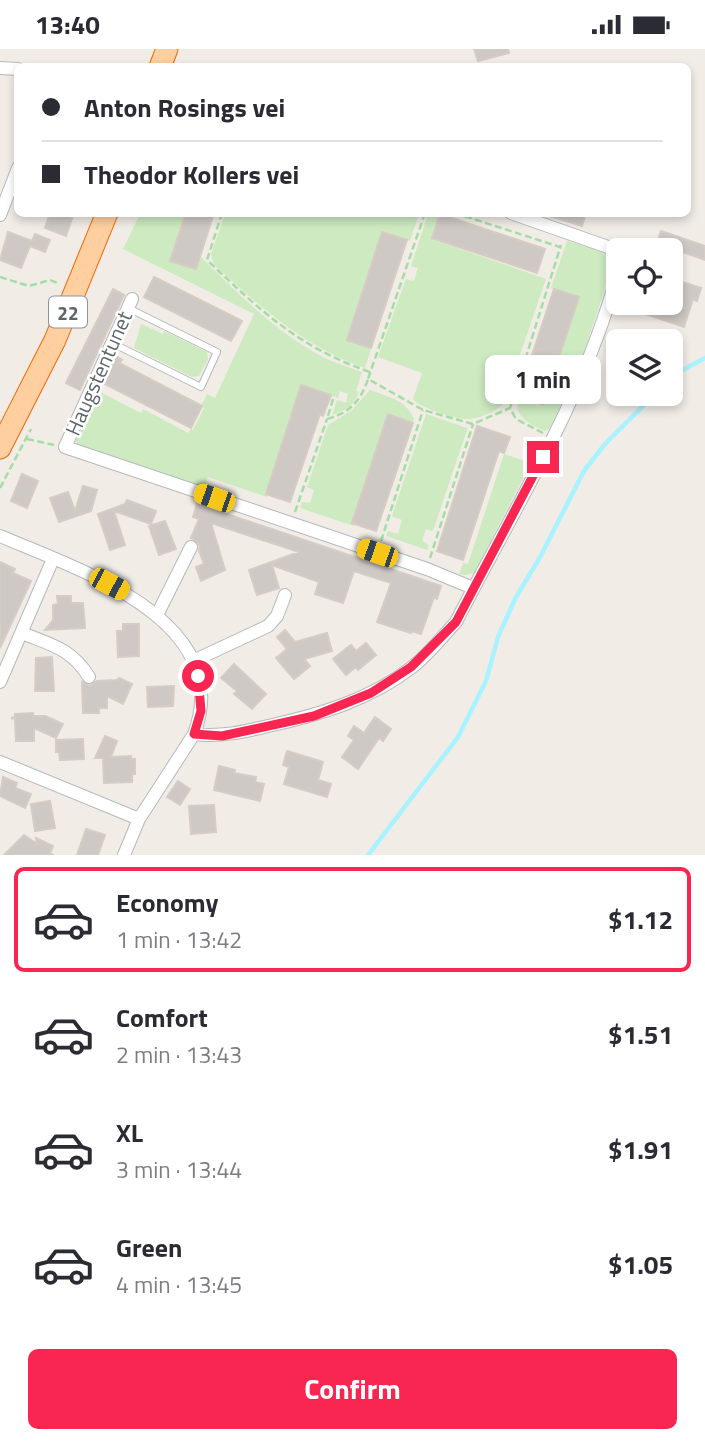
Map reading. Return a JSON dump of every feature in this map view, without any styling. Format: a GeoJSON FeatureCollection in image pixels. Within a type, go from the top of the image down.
{"type":"FeatureCollection","features":[{"type":"Feature","properties":{"kind":"highway","name":"22"},"geometry":{"type":"LineString","coordinates":[[0,448],[55,340],[106,218]]}},
{"type":"Feature","properties":{"kind":"street"},"geometry":{"type":"LineString","coordinates":[[0,215],[14,178]]}},
{"type":"Feature","properties":{"kind":"street"},"geometry":{"type":"LineString","coordinates":[[523,217],[606,246]]}},
{"type":"Feature","properties":{"kind":"street","name":"Haugstentunet"},"geometry":{"type":"LineString","coordinates":[[65,447],[130,303]]}},
{"type":"Feature","properties":{"kind":"street"},"geometry":{"type":"LineString","coordinates":[[194,734],[222,736],[314,716],[371,693],[411,667],[437,643],[456,622],[573,401],[606,309]]}},
{"type":"Feature","properties":{"kind":"street"},"geometry":{"type":"LineString","coordinates":[[65,447],[427,569],[473,588]]}},
{"type":"Feature","properties":{"kind":"street"},"geometry":{"type":"LineString","coordinates":[[0,536],[127,593],[157,615],[193,661],[198,676],[201,711],[194,734],[139,818],[124,855]]}},
{"type":"Feature","properties":{"kind":"street"},"geometry":{"type":"LineString","coordinates":[[157,615],[191,547]]}},
{"type":"Feature","properties":{"kind":"street"},"geometry":{"type":"LineString","coordinates":[[0,682],[52,559]]}},
{"type":"Feature","properties":{"kind":"street"},"geometry":{"type":"LineString","coordinates":[[193,661],[268,626],[276,616],[285,595]]}},
{"type":"Feature","properties":{"kind":"street"},"geometry":{"type":"LineString","coordinates":[[22,633],[79,660],[89,677]]}},
{"type":"Feature","properties":{"kind":"street"},"geometry":{"type":"LineString","coordinates":[[0,762],[139,818]]}},
{"type":"Feature","properties":{"kind":"lane"},"geometry":{"type":"LineString","coordinates":[[112,343],[201,387],[217,352],[130,303]]}},
{"type":"Feature","properties":{"kind":"path"},"geometry":{"type":"LineString","coordinates":[[221,217],[207,260],[278,324],[307,345],[371,372]]}},
{"type":"Feature","properties":{"kind":"path"},"geometry":{"type":"LineString","coordinates":[[327,419],[345,412],[358,401],[371,372],[424,217]]}},
{"type":"Feature","properties":{"kind":"path"},"geometry":{"type":"LineString","coordinates":[[470,217],[561,247]]}},
{"type":"Feature","properties":{"kind":"path"},"geometry":{"type":"LineString","coordinates":[[368,379],[423,410],[472,424],[509,408],[566,232]]}},
{"type":"Feature","properties":{"kind":"path"},"geometry":{"type":"LineString","coordinates":[[0,277],[29,286],[50,280],[60,284]]}},
{"type":"Feature","properties":{"kind":"path"},"geometry":{"type":"LineString","coordinates":[[291,524],[333,398]]}},
{"type":"Feature","properties":{"kind":"path"},"geometry":{"type":"LineString","coordinates":[[509,408],[516,419],[554,438]]}},
{"type":"Feature","properties":{"kind":"path"},"geometry":{"type":"LineString","coordinates":[[377,553],[423,410]]}},
{"type":"Feature","properties":{"kind":"path"},"geometry":{"type":"LineString","coordinates":[[427,569],[472,424]]}},
{"type":"Feature","properties":{"kind":"path"},"geometry":{"type":"LineString","coordinates":[[27,439],[65,447]]}},
{"type":"Feature","properties":{"kind":"green space"},"geometry":{"type":"Polygon","coordinates":[[[139,217],[188,217],[196,268],[200,256],[282,331],[318,355],[362,372],[356,391],[359,392],[352,404],[332,415],[337,400],[346,403],[348,394],[340,391],[338,398],[303,387],[267,497],[208,477],[204,488],[77,445],[75,438],[96,390],[141,413],[143,409],[188,433],[193,430],[204,408],[201,406],[207,394],[215,398],[254,314],[123,249],[139,217]]]}},
{"type":"Feature","properties":{"kind":"green space"},"geometry":{"type":"Polygon","coordinates":[[[224,217],[418,217],[410,241],[384,233],[349,341],[371,349],[365,368],[322,349],[284,324],[214,265],[211,254],[224,217]]]}},
{"type":"Feature","properties":{"kind":"green space"},"geometry":{"type":"Polygon","coordinates":[[[427,217],[442,217],[435,240],[546,279],[512,378],[507,379],[503,390],[509,395],[497,409],[466,419],[434,411],[413,399],[422,373],[378,357],[406,279],[414,281],[418,268],[411,266],[427,217]]]}},
{"type":"Feature","properties":{"kind":"green space"},"geometry":{"type":"Polygon","coordinates":[[[567,241],[606,256],[606,285],[582,358],[550,428],[545,431],[521,416],[517,406],[518,399],[542,406],[578,298],[551,288],[567,241]]]}},
{"type":"Feature","properties":{"kind":"green space"},"geometry":{"type":"Polygon","coordinates":[[[141,324],[163,334],[164,331],[207,352],[208,360],[199,376],[192,377],[134,348],[141,324]]]}},
{"type":"Feature","properties":{"kind":"green space"},"geometry":{"type":"Polygon","coordinates":[[[370,390],[402,403],[414,419],[413,424],[390,417],[354,526],[300,508],[302,502],[310,503],[314,490],[307,487],[328,425],[351,411],[370,390]]]}},
{"type":"Feature","properties":{"kind":"green space"},"geometry":{"type":"Polygon","coordinates":[[[426,414],[467,428],[433,531],[426,529],[422,541],[429,545],[427,550],[386,536],[388,531],[398,534],[402,520],[392,516],[426,414]]]}},
{"type":"Feature","properties":{"kind":"green space"},"geometry":{"type":"Polygon","coordinates":[[[504,454],[531,463],[474,573],[459,574],[463,563],[468,564],[504,454]]]}},
{"type":"Feature","properties":{"kind":"building"},"geometry":{"type":"Polygon","coordinates":[[[474,49],[508,49],[509,53],[478,61],[474,49]]]}},
{"type":"Feature","properties":{"kind":"building"},"geometry":{"type":"Polygon","coordinates":[[[49,217],[73,217],[66,236],[45,228],[49,217]]]}},
{"type":"Feature","properties":{"kind":"building"},"geometry":{"type":"Polygon","coordinates":[[[185,217],[213,217],[196,269],[170,261],[185,217]]]}},
{"type":"Feature","properties":{"kind":"building"},"geometry":{"type":"Polygon","coordinates":[[[439,217],[449,217],[545,249],[537,273],[432,238],[439,217]]]}},
{"type":"Feature","properties":{"kind":"building"},"geometry":{"type":"Polygon","coordinates":[[[553,217],[585,217],[582,226],[553,217]]]}},
{"type":"Feature","properties":{"kind":"building"},"geometry":{"type":"Polygon","coordinates":[[[661,231],[682,238],[659,238],[661,231]]]}},
{"type":"Feature","properties":{"kind":"building"},"geometry":{"type":"Polygon","coordinates":[[[8,232],[32,241],[35,234],[50,240],[45,252],[30,246],[21,268],[0,260],[8,232]]]}},
{"type":"Feature","properties":{"kind":"building"},"geometry":{"type":"Polygon","coordinates":[[[382,232],[407,240],[371,348],[347,340],[382,232]]]}},
{"type":"Feature","properties":{"kind":"building"},"geometry":{"type":"Polygon","coordinates":[[[683,238],[705,246],[705,260],[683,252],[683,238]]]}},
{"type":"Feature","properties":{"kind":"building"},"geometry":{"type":"Polygon","coordinates":[[[154,277],[242,321],[231,341],[144,297],[154,277]]]}},
{"type":"Feature","properties":{"kind":"building"},"geometry":{"type":"Polygon","coordinates":[[[683,282],[701,288],[697,301],[693,299],[684,327],[649,315],[683,315],[683,282]]]}},
{"type":"Feature","properties":{"kind":"building"},"geometry":{"type":"Polygon","coordinates":[[[113,289],[124,295],[80,390],[66,383],[113,289]]]}},
{"type":"Feature","properties":{"kind":"building"},"geometry":{"type":"Polygon","coordinates":[[[554,289],[579,297],[543,405],[518,397],[554,289]]]}},
{"type":"Feature","properties":{"kind":"building"},"geometry":{"type":"Polygon","coordinates":[[[116,356],[122,360],[119,363],[202,406],[191,428],[103,383],[116,356]]]}},
{"type":"Feature","properties":{"kind":"building"},"geometry":{"type":"Polygon","coordinates":[[[301,385],[331,395],[323,416],[320,414],[290,502],[266,494],[301,385]]]}},
{"type":"Feature","properties":{"kind":"building"},"geometry":{"type":"Polygon","coordinates":[[[388,414],[413,423],[376,531],[352,523],[388,414]]]}},
{"type":"Feature","properties":{"kind":"building"},"geometry":{"type":"Polygon","coordinates":[[[477,426],[510,437],[504,453],[499,451],[463,560],[437,551],[477,426]]]}},
{"type":"Feature","properties":{"kind":"building"},"geometry":{"type":"Polygon","coordinates":[[[22,474],[38,481],[27,508],[11,501],[22,474]]]}},
{"type":"Feature","properties":{"kind":"building"},"geometry":{"type":"Polygon","coordinates":[[[83,486],[97,490],[91,511],[59,522],[50,498],[68,492],[75,511],[83,486]]]}},
{"type":"Feature","properties":{"kind":"building"},"geometry":{"type":"Polygon","coordinates":[[[127,500],[156,511],[151,524],[114,511],[125,545],[110,550],[98,514],[125,504],[127,500]]]}},
{"type":"Feature","properties":{"kind":"building"},"geometry":{"type":"Polygon","coordinates":[[[197,504],[441,586],[437,599],[434,597],[421,634],[377,622],[391,583],[354,571],[343,603],[315,594],[319,582],[272,565],[279,588],[257,595],[249,570],[299,552],[211,523],[225,570],[201,581],[196,567],[204,564],[200,546],[191,538],[199,519],[193,517],[197,504]]]}},
{"type":"Feature","properties":{"kind":"building"},"geometry":{"type":"Polygon","coordinates":[[[165,521],[176,549],[159,555],[149,526],[165,521]]]}},
{"type":"Feature","properties":{"kind":"building"},"geometry":{"type":"Polygon","coordinates":[[[0,562],[15,569],[13,573],[31,581],[0,648],[0,562]]]}},
{"type":"Feature","properties":{"kind":"building"},"geometry":{"type":"Polygon","coordinates":[[[57,596],[71,596],[71,603],[83,603],[85,628],[45,630],[53,620],[53,605],[58,604],[57,596]]]}},
{"type":"Feature","properties":{"kind":"building"},"geometry":{"type":"Polygon","coordinates":[[[123,624],[139,624],[139,656],[118,657],[117,631],[123,631],[123,624]]]}},
{"type":"Feature","properties":{"kind":"building"},"geometry":{"type":"Polygon","coordinates":[[[285,630],[295,642],[327,633],[332,651],[304,659],[310,666],[294,679],[276,658],[287,649],[277,637],[285,630]]]}},
{"type":"Feature","properties":{"kind":"building"},"geometry":{"type":"Polygon","coordinates":[[[366,643],[376,655],[358,670],[356,667],[346,675],[333,659],[351,645],[356,651],[366,643]]]}},
{"type":"Feature","properties":{"kind":"building"},"geometry":{"type":"Polygon","coordinates":[[[52,657],[54,691],[35,691],[36,658],[52,657]]]}},
{"type":"Feature","properties":{"kind":"building"},"geometry":{"type":"Polygon","coordinates":[[[234,664],[266,694],[252,709],[234,694],[237,691],[221,678],[234,664]]]}},
{"type":"Feature","properties":{"kind":"building"},"geometry":{"type":"Polygon","coordinates":[[[119,678],[132,684],[123,704],[107,696],[107,708],[99,708],[99,713],[83,713],[82,682],[90,686],[97,681],[119,678]]]}},
{"type":"Feature","properties":{"kind":"building"},"geometry":{"type":"Polygon","coordinates":[[[174,686],[173,706],[148,707],[147,687],[174,686]]]}},
{"type":"Feature","properties":{"kind":"building"},"geometry":{"type":"Polygon","coordinates":[[[33,713],[33,716],[45,716],[63,724],[56,738],[34,728],[34,741],[16,741],[15,719],[11,718],[15,717],[15,714],[33,713]]]}},
{"type":"Feature","properties":{"kind":"building"},"geometry":{"type":"Polygon","coordinates":[[[375,717],[391,729],[383,741],[379,738],[358,769],[342,757],[354,740],[348,736],[354,726],[364,733],[375,717]]]}},
{"type":"Feature","properties":{"kind":"building"},"geometry":{"type":"Polygon","coordinates":[[[105,736],[117,741],[111,757],[131,756],[131,759],[135,759],[132,782],[104,783],[103,758],[95,758],[105,736]]]}},
{"type":"Feature","properties":{"kind":"building"},"geometry":{"type":"Polygon","coordinates":[[[83,739],[84,759],[60,760],[59,752],[56,752],[56,740],[83,739]]]}},
{"type":"Feature","properties":{"kind":"building"},"geometry":{"type":"Polygon","coordinates":[[[287,751],[323,762],[318,780],[331,784],[327,797],[284,784],[289,767],[283,765],[287,751]]]}},
{"type":"Feature","properties":{"kind":"building"},"geometry":{"type":"Polygon","coordinates":[[[219,766],[235,770],[234,773],[256,777],[255,782],[264,784],[260,801],[214,790],[219,766]]]}},
{"type":"Feature","properties":{"kind":"building"},"geometry":{"type":"Polygon","coordinates":[[[3,777],[17,783],[15,788],[31,794],[25,808],[0,796],[3,777]]]}},
{"type":"Feature","properties":{"kind":"building"},"geometry":{"type":"Polygon","coordinates":[[[178,781],[190,789],[180,805],[167,797],[178,781]]]}},
{"type":"Feature","properties":{"kind":"building"},"geometry":{"type":"Polygon","coordinates":[[[50,801],[55,828],[35,831],[31,804],[50,801]]]}},
{"type":"Feature","properties":{"kind":"building"},"geometry":{"type":"Polygon","coordinates":[[[214,805],[216,832],[191,834],[189,806],[214,805]]]}},
{"type":"Feature","properties":{"kind":"building"},"geometry":{"type":"Polygon","coordinates":[[[86,829],[105,835],[98,855],[77,855],[86,829]]]}},
{"type":"Feature","properties":{"kind":"building"},"geometry":{"type":"Polygon","coordinates":[[[24,835],[37,844],[36,838],[53,846],[50,853],[53,855],[4,855],[24,835]]]}},
{"type":"Feature","properties":{"kind":"waterway"},"geometry":{"type":"LineString","coordinates":[[683,370],[705,358]]}},
{"type":"Feature","properties":{"kind":"waterway"},"geometry":{"type":"LineString","coordinates":[[368,855],[458,737],[486,681],[498,637],[516,597],[539,559],[584,471],[605,444],[643,406]]}},
{"type":"Feature","properties":{"kind":"route"},"geometry":{"type":"LineString","coordinates":[[198,676],[201,711],[194,734],[222,736],[314,716],[371,693],[411,667],[456,622],[543,457]]}}]}
